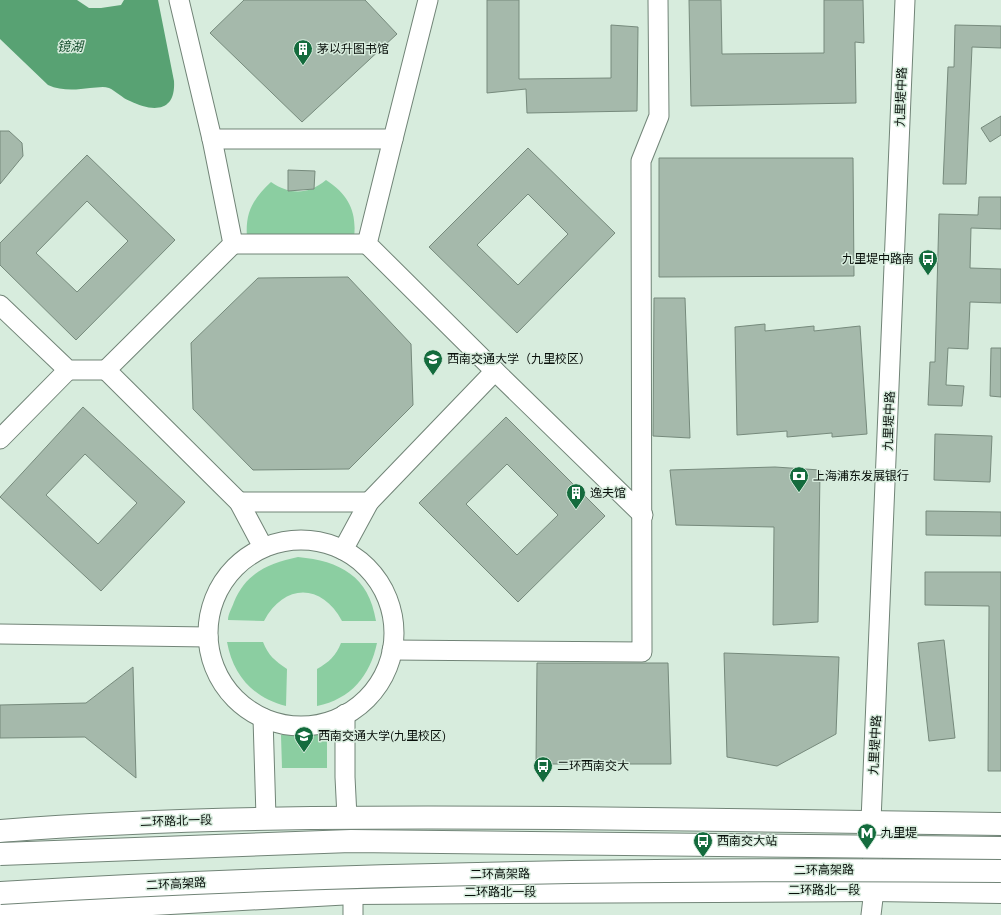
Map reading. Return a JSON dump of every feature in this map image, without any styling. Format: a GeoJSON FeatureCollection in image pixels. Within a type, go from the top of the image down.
{"type":"FeatureCollection","features":[{"type":"Feature","properties":{"kind":"main road","name":"二环路北一段"},"geometry":{"type":"LineString","coordinates":[[0,831],[57,826],[266,818],[347,817],[871,821],[1001,824]]}},
{"type":"Feature","properties":{"kind":"main road","name":"二环高架路"},"geometry":{"type":"LineString","coordinates":[[0,854],[351,841],[1001,848]]}},
{"type":"Feature","properties":{"kind":"main road","name":"二环高架路"},"geometry":{"type":"LineString","coordinates":[[0,893],[330,877],[850,870],[1001,871]]}},
{"type":"Feature","properties":{"kind":"main road","name":"二环路北一段"},"geometry":{"type":"LineString","coordinates":[[0,914],[69,908],[353,893],[874,890],[1001,892]]}},
{"type":"Feature","properties":{"kind":"street"},"geometry":{"type":"LineString","coordinates":[[179,0],[212,139],[233,244]]}},
{"type":"Feature","properties":{"kind":"street"},"geometry":{"type":"LineString","coordinates":[[367,244],[428,0]]}},
{"type":"Feature","properties":{"kind":"street"},"geometry":{"type":"LineString","coordinates":[[392,650],[642,652],[643,515],[641,161],[659,116],[658,0]]}},
{"type":"Feature","properties":{"kind":"street","name":"九里堤中路"},"geometry":{"type":"LineString","coordinates":[[871,915],[874,890],[871,821],[882,585],[905,0]]}},
{"type":"Feature","properties":{"kind":"street"},"geometry":{"type":"LineString","coordinates":[[212,139],[393,139]]}},
{"type":"Feature","properties":{"kind":"street"},"geometry":{"type":"LineString","coordinates":[[0,305],[68,370],[106,370],[233,244],[367,244],[643,515]]}},
{"type":"Feature","properties":{"kind":"street"},"geometry":{"type":"LineString","coordinates":[[0,439],[68,370]]}},
{"type":"Feature","properties":{"kind":"street"},"geometry":{"type":"LineString","coordinates":[[106,370],[239,502],[263,547]]}},
{"type":"Feature","properties":{"kind":"street"},"geometry":{"type":"LineString","coordinates":[[342,550],[369,502],[495,370]]}},
{"type":"Feature","properties":{"kind":"street"},"geometry":{"type":"LineString","coordinates":[[239,502],[369,502]]}},
{"type":"Feature","properties":{"kind":"street"},"geometry":{"type":"LineString","coordinates":[[294,539],[323,542],[342,550],[351,553],[373,572],[388,597],[394,626],[392,650],[381,682],[362,704],[337,719],[305,726],[273,722],[263,718],[244,707],[222,684],[209,654],[207,622],[216,591],[236,565],[263,547],[294,539]]}},
{"type":"Feature","properties":{"kind":"street"},"geometry":{"type":"LineString","coordinates":[[0,634],[208,637]]}},
{"type":"Feature","properties":{"kind":"street"},"geometry":{"type":"LineString","coordinates":[[345,714],[345,777],[347,817]]}},
{"type":"Feature","properties":{"kind":"street"},"geometry":{"type":"LineString","coordinates":[[263,718],[266,818]]}},
{"type":"Feature","properties":{"kind":"street"},"geometry":{"type":"LineString","coordinates":[[353,893],[353,915]]}},
{"type":"Feature","properties":{"kind":"shaded area"},"geometry":{"type":"Polygon","coordinates":[[[326,180],[346,198],[350,205],[354,220],[354,238],[247,238],[247,221],[249,213],[259,194],[271,182],[285,189],[299,192],[306,191],[326,180]]]}},
{"type":"Feature","properties":{"kind":"shaded area"},"geometry":{"type":"Polygon","coordinates":[[[298,557],[327,562],[350,574],[359,582],[367,593],[376,621],[342,621],[334,609],[324,600],[314,594],[303,592],[292,594],[282,600],[272,609],[264,621],[228,620],[230,611],[239,592],[252,577],[268,566],[277,562],[298,557]]]}},
{"type":"Feature","properties":{"kind":"shaded area"},"geometry":{"type":"Polygon","coordinates":[[[227,642],[263,642],[267,651],[272,657],[287,669],[286,706],[264,697],[254,691],[246,683],[234,665],[227,642]]]}},
{"type":"Feature","properties":{"kind":"shaded area"},"geometry":{"type":"Polygon","coordinates":[[[341,643],[377,643],[369,666],[364,676],[357,684],[340,698],[317,706],[317,669],[332,658],[337,652],[341,643]]]}},
{"type":"Feature","properties":{"kind":"shaded area"},"geometry":{"type":"Polygon","coordinates":[[[281,735],[327,735],[327,768],[282,768],[281,735]]]}},
{"type":"Feature","properties":{"kind":"water","name":"镜湖"},"geometry":{"type":"Polygon","coordinates":[[[0,0],[77,0],[89,8],[101,8],[121,5],[124,0],[158,0],[174,81],[174,91],[171,99],[167,104],[154,108],[138,105],[107,87],[69,90],[48,85],[0,39],[0,0]]]}},
{"type":"Feature","properties":{"kind":"building","name":"茅以升图书馆"},"geometry":{"type":"Polygon","coordinates":[[[244,0],[365,0],[397,34],[302,122],[210,33],[244,0]]]}},
{"type":"Feature","properties":{"kind":"building"},"geometry":{"type":"Polygon","coordinates":[[[487,0],[519,0],[519,79],[611,78],[611,25],[638,27],[637,111],[527,113],[526,89],[487,93],[487,0]]]}},
{"type":"Feature","properties":{"kind":"building"},"geometry":{"type":"Polygon","coordinates":[[[689,0],[721,0],[722,54],[824,53],[824,0],[863,0],[864,43],[855,42],[856,103],[691,106],[689,0]]]}},
{"type":"Feature","properties":{"kind":"building"},"geometry":{"type":"Polygon","coordinates":[[[955,25],[1001,26],[1001,48],[972,47],[966,184],[943,184],[948,67],[954,67],[955,25]]]}},
{"type":"Feature","properties":{"kind":"building"},"geometry":{"type":"Polygon","coordinates":[[[1001,116],[1001,135],[990,142],[981,128],[1001,116]]]}},
{"type":"Feature","properties":{"kind":"building"},"geometry":{"type":"Polygon","coordinates":[[[0,131],[9,131],[22,143],[23,156],[0,184],[0,131]]]}},
{"type":"Feature","properties":{"kind":"building"},"geometry":{"type":"Polygon","coordinates":[[[528,148],[615,233],[517,333],[429,247],[528,148]],[[528,194],[477,245],[518,285],[568,234],[528,194]]]}},
{"type":"Feature","properties":{"kind":"building"},"geometry":{"type":"Polygon","coordinates":[[[87,155],[175,240],[76,340],[0,265],[0,243],[87,155]],[[87,201],[36,253],[77,292],[128,241],[87,201]]]}},
{"type":"Feature","properties":{"kind":"building"},"geometry":{"type":"Polygon","coordinates":[[[659,158],[853,158],[854,276],[659,277],[659,158]]]}},
{"type":"Feature","properties":{"kind":"building"},"geometry":{"type":"Polygon","coordinates":[[[288,170],[315,171],[314,189],[288,191],[288,170]]]}},
{"type":"Feature","properties":{"kind":"building"},"geometry":{"type":"Polygon","coordinates":[[[979,197],[1001,197],[1001,229],[971,228],[970,268],[1001,269],[1001,303],[970,302],[968,349],[948,348],[946,385],[964,386],[962,406],[928,405],[930,362],[935,362],[939,214],[978,215],[979,197]]]}},
{"type":"Feature","properties":{"kind":"building"},"geometry":{"type":"Polygon","coordinates":[[[348,277],[411,344],[413,405],[349,469],[253,470],[193,409],[191,343],[258,278],[348,277]]]}},
{"type":"Feature","properties":{"kind":"building"},"geometry":{"type":"Polygon","coordinates":[[[654,298],[685,298],[690,438],[653,436],[654,298]]]}},
{"type":"Feature","properties":{"kind":"building"},"geometry":{"type":"Polygon","coordinates":[[[765,324],[765,331],[814,326],[814,331],[860,326],[867,434],[832,437],[832,433],[787,437],[787,431],[737,435],[735,327],[765,324]]]}},
{"type":"Feature","properties":{"kind":"building"},"geometry":{"type":"Polygon","coordinates":[[[991,348],[1001,348],[1001,397],[990,396],[991,348]]]}},
{"type":"Feature","properties":{"kind":"building"},"geometry":{"type":"Polygon","coordinates":[[[83,407],[185,502],[101,591],[0,497],[83,407]],[[85,454],[46,495],[98,544],[137,503],[85,454]]]}},
{"type":"Feature","properties":{"kind":"building","name":"逸夫馆"},"geometry":{"type":"Polygon","coordinates":[[[506,417],[605,516],[518,602],[419,503],[506,417]],[[507,464],[466,504],[517,555],[558,515],[507,464]]]}},
{"type":"Feature","properties":{"kind":"building"},"geometry":{"type":"Polygon","coordinates":[[[935,434],[992,436],[990,482],[934,480],[935,434]]]}},
{"type":"Feature","properties":{"kind":"building"},"geometry":{"type":"Polygon","coordinates":[[[775,467],[820,470],[818,622],[773,625],[774,527],[676,525],[670,470],[775,467]]]}},
{"type":"Feature","properties":{"kind":"building"},"geometry":{"type":"Polygon","coordinates":[[[926,511],[1001,512],[1001,536],[926,535],[926,511]]]}},
{"type":"Feature","properties":{"kind":"building"},"geometry":{"type":"Polygon","coordinates":[[[925,572],[1001,572],[1001,771],[988,771],[989,606],[925,605],[925,572]]]}},
{"type":"Feature","properties":{"kind":"building"},"geometry":{"type":"Polygon","coordinates":[[[944,640],[955,738],[929,741],[918,643],[944,640]]]}},
{"type":"Feature","properties":{"kind":"building"},"geometry":{"type":"Polygon","coordinates":[[[724,653],[839,657],[836,734],[777,766],[727,757],[724,653]]]}},
{"type":"Feature","properties":{"kind":"building"},"geometry":{"type":"Polygon","coordinates":[[[537,663],[668,663],[671,764],[536,764],[537,663]]]}},
{"type":"Feature","properties":{"kind":"building"},"geometry":{"type":"Polygon","coordinates":[[[133,667],[136,778],[85,737],[0,738],[0,705],[86,703],[133,667]]]}},
{"type":"Feature","properties":{"kind":"place","name":"茅以升图书馆"},"geometry":{"type":"Point","coordinates":[303,66]}},
{"type":"Feature","properties":{"kind":"place","name":"九里堤中路南"},"geometry":{"type":"Point","coordinates":[928,276]}},
{"type":"Feature","properties":{"kind":"place","name":"西南交通大学（九里校区）"},"geometry":{"type":"Point","coordinates":[433,376]}},
{"type":"Feature","properties":{"kind":"place","name":"上海浦东发展银行"},"geometry":{"type":"Point","coordinates":[799,493]}},
{"type":"Feature","properties":{"kind":"place","name":"逸夫馆"},"geometry":{"type":"Point","coordinates":[576,510]}},
{"type":"Feature","properties":{"kind":"place","name":"西南交通大学(九里校区)"},"geometry":{"type":"Point","coordinates":[304,753]}},
{"type":"Feature","properties":{"kind":"place","name":"二环西南交大"},"geometry":{"type":"Point","coordinates":[543,783]}},
{"type":"Feature","properties":{"kind":"place","name":"九里堤"},"geometry":{"type":"Point","coordinates":[867,850]}},
{"type":"Feature","properties":{"kind":"place","name":"西南交大站"},"geometry":{"type":"Point","coordinates":[703,858]}}]}
